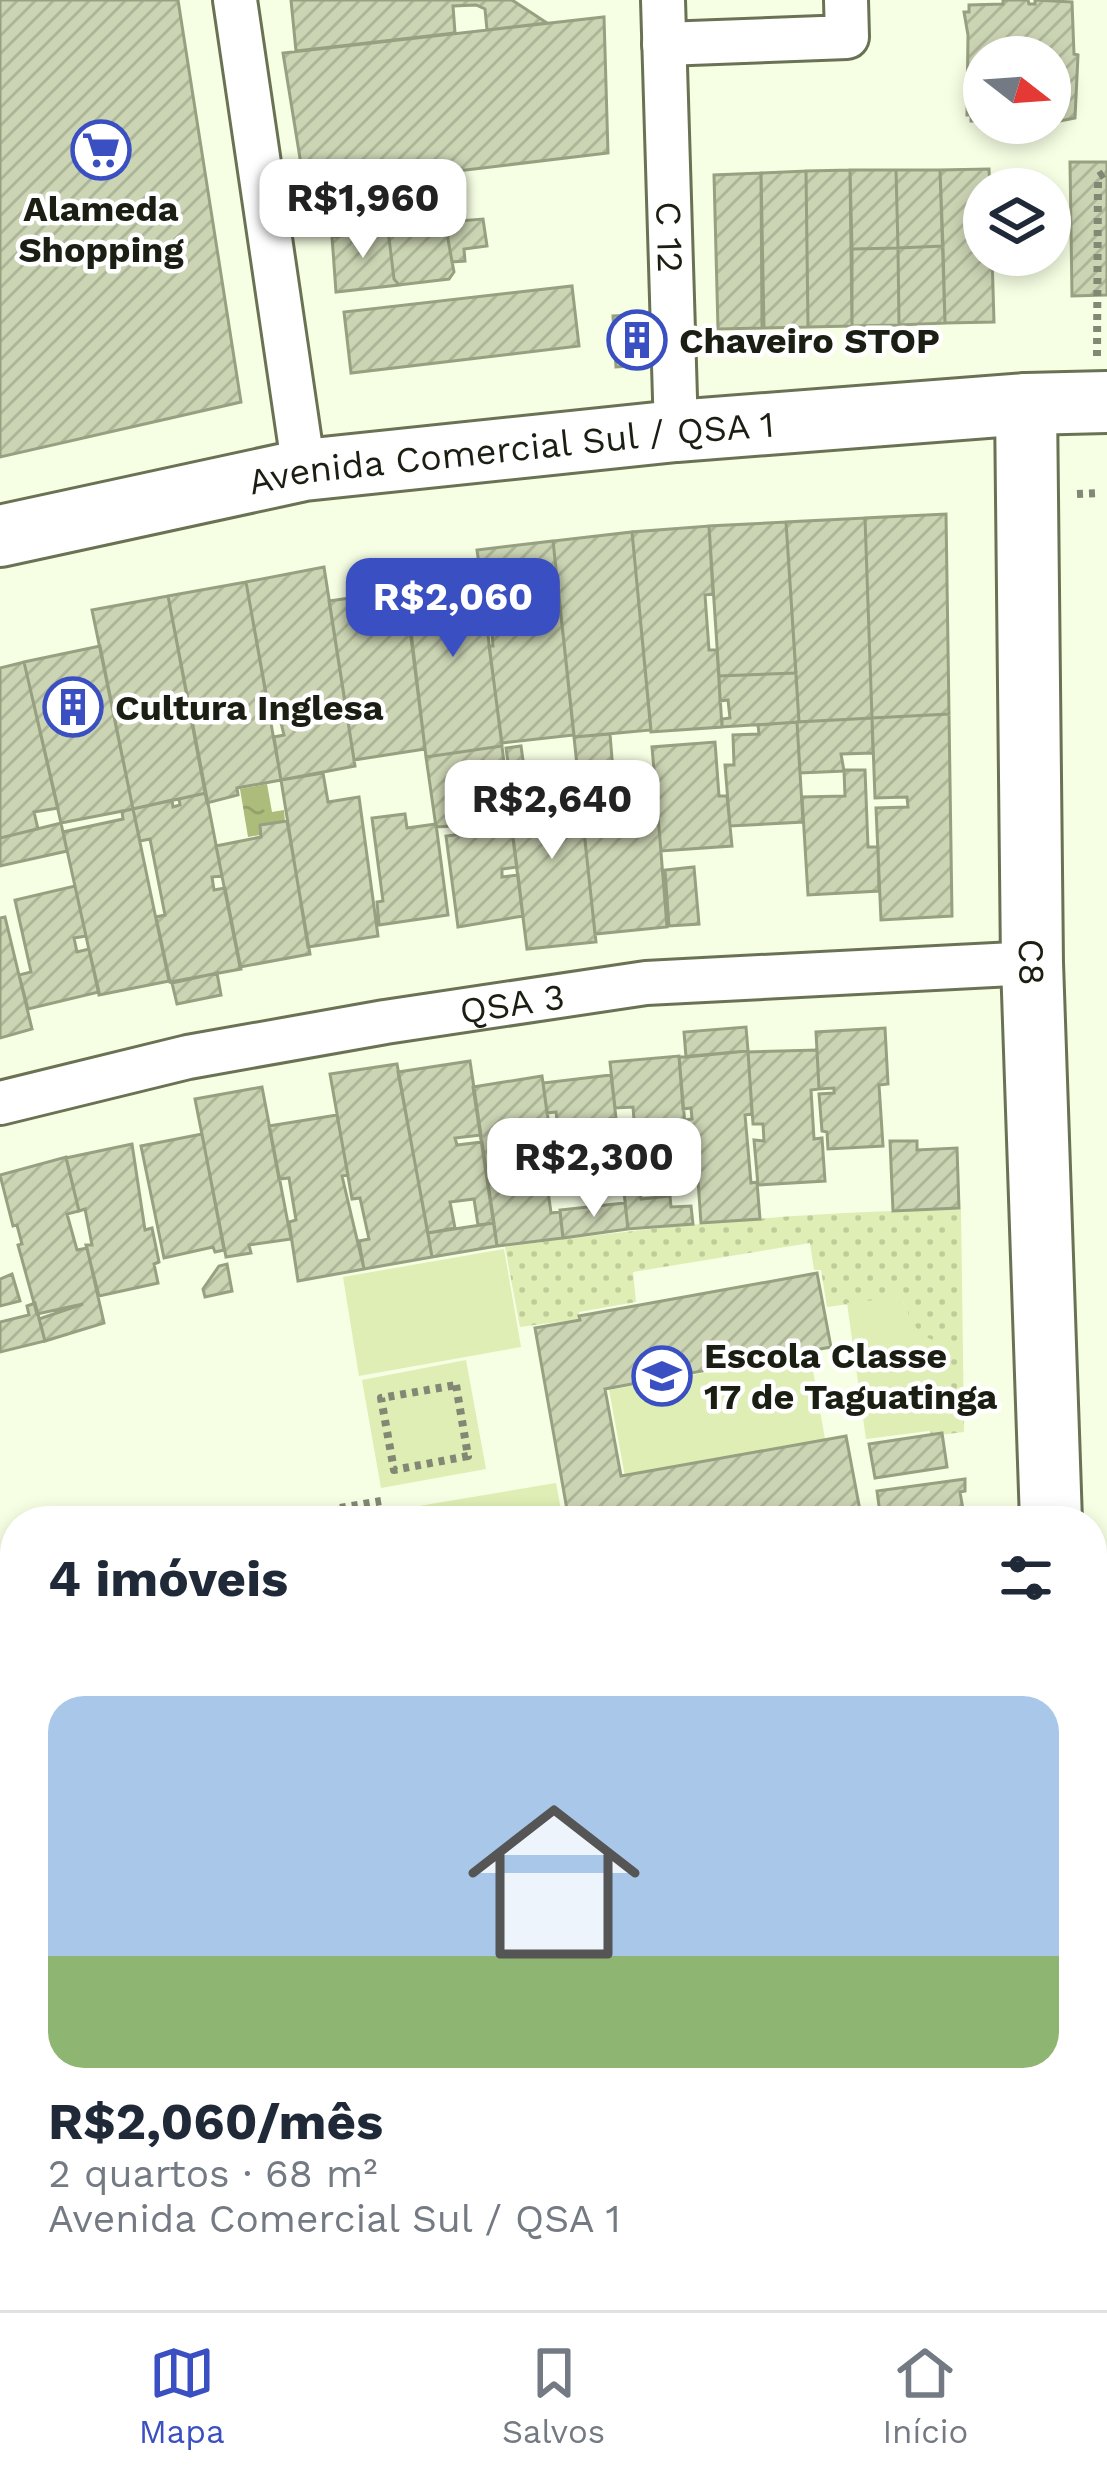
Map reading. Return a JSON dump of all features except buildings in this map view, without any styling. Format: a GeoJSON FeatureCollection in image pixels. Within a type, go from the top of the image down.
{"type":"FeatureCollection","features":[{"type":"Feature","properties":{"kind":"main road","name":"Avenida Comercial Sul / QSA 1"},"geometry":{"type":"LineString","coordinates":[[0,536],[304,470],[676,431],[1027,404],[1102,386]]}},
{"type":"Feature","properties":{"kind":"main road","name":"C8"},"geometry":{"type":"LineString","coordinates":[[1027,404],[1032,963],[1050,1506]]}},
{"type":"Feature","properties":{"kind":"street"},"geometry":{"type":"LineString","coordinates":[[235,0],[304,470]]}},
{"type":"Feature","properties":{"kind":"street","name":"C 12"},"geometry":{"type":"LineString","coordinates":[[663,0],[676,431]]}},
{"type":"Feature","properties":{"kind":"street"},"geometry":{"type":"LineString","coordinates":[[664,44],[847,38],[846,0]]}},
{"type":"Feature","properties":{"kind":"street","name":"QSA 3"},"geometry":{"type":"LineString","coordinates":[[0,1103],[188,1058],[646,982],[1032,963]]}},
{"type":"Feature","properties":{"kind":"path"},"geometry":{"type":"LineString","coordinates":[[1102,386],[1097,177],[1107,171]]}},
{"type":"Feature","properties":{"kind":"path"},"geometry":{"type":"LineString","coordinates":[[456,1385],[462,1420],[468,1456],[394,1470],[381,1398],[456,1385]]}},
{"type":"Feature","properties":{"kind":"path"},"geometry":{"type":"LineString","coordinates":[[352,1506],[381,1501]]}},
{"type":"Feature","properties":{"kind":"shaded area"},"geometry":{"type":"Polygon","coordinates":[[[961,1210],[964,1432],[931,1436],[930,1430],[951,1427],[930,1341],[913,1326],[901,1297],[827,1307],[821,1270],[814,1270],[810,1243],[633,1272],[636,1302],[579,1312],[579,1319],[520,1327],[505,1247],[732,1221],[961,1210]]]}},
{"type":"Feature","properties":{"kind":"shaded area"},"geometry":{"type":"Polygon","coordinates":[[[504,1249],[521,1347],[359,1376],[343,1277],[504,1249]]]}},
{"type":"Feature","properties":{"kind":"shaded area"},"geometry":{"type":"Polygon","coordinates":[[[901,1297],[922,1333],[946,1343],[952,1428],[866,1439],[847,1303],[901,1297]]]}},
{"type":"Feature","properties":{"kind":"shaded area"},"geometry":{"type":"Polygon","coordinates":[[[810,1354],[825,1439],[625,1476],[609,1390],[810,1354]]]}},
{"type":"Feature","properties":{"kind":"shaded area"},"geometry":{"type":"Polygon","coordinates":[[[466,1360],[486,1469],[381,1488],[362,1380],[466,1360]]]}},
{"type":"Feature","properties":{"kind":"shaded area"},"geometry":{"type":"Polygon","coordinates":[[[556,1483],[560,1506],[419,1506],[556,1483]]]}},
{"type":"Feature","properties":{"kind":"water"},"geometry":{"type":"Polygon","coordinates":[[[267,784],[272,812],[284,810],[285,822],[265,834],[248,837],[240,789],[267,784]]]}},
{"type":"Feature","properties":{"kind":"place","name":"Alameda Shopping"},"geometry":{"type":"Point","coordinates":[101,150]}},
{"type":"Feature","properties":{"kind":"place","name":"Chaveiro STOP"},"geometry":{"type":"Point","coordinates":[637,340]}},
{"type":"Feature","properties":{"kind":"place","name":"Cultura Inglesa"},"geometry":{"type":"Point","coordinates":[73,707]}},
{"type":"Feature","properties":{"kind":"place","name":"Escola Classe 17 de Taguatinga"},"geometry":{"type":"Point","coordinates":[662,1376]}}]}
